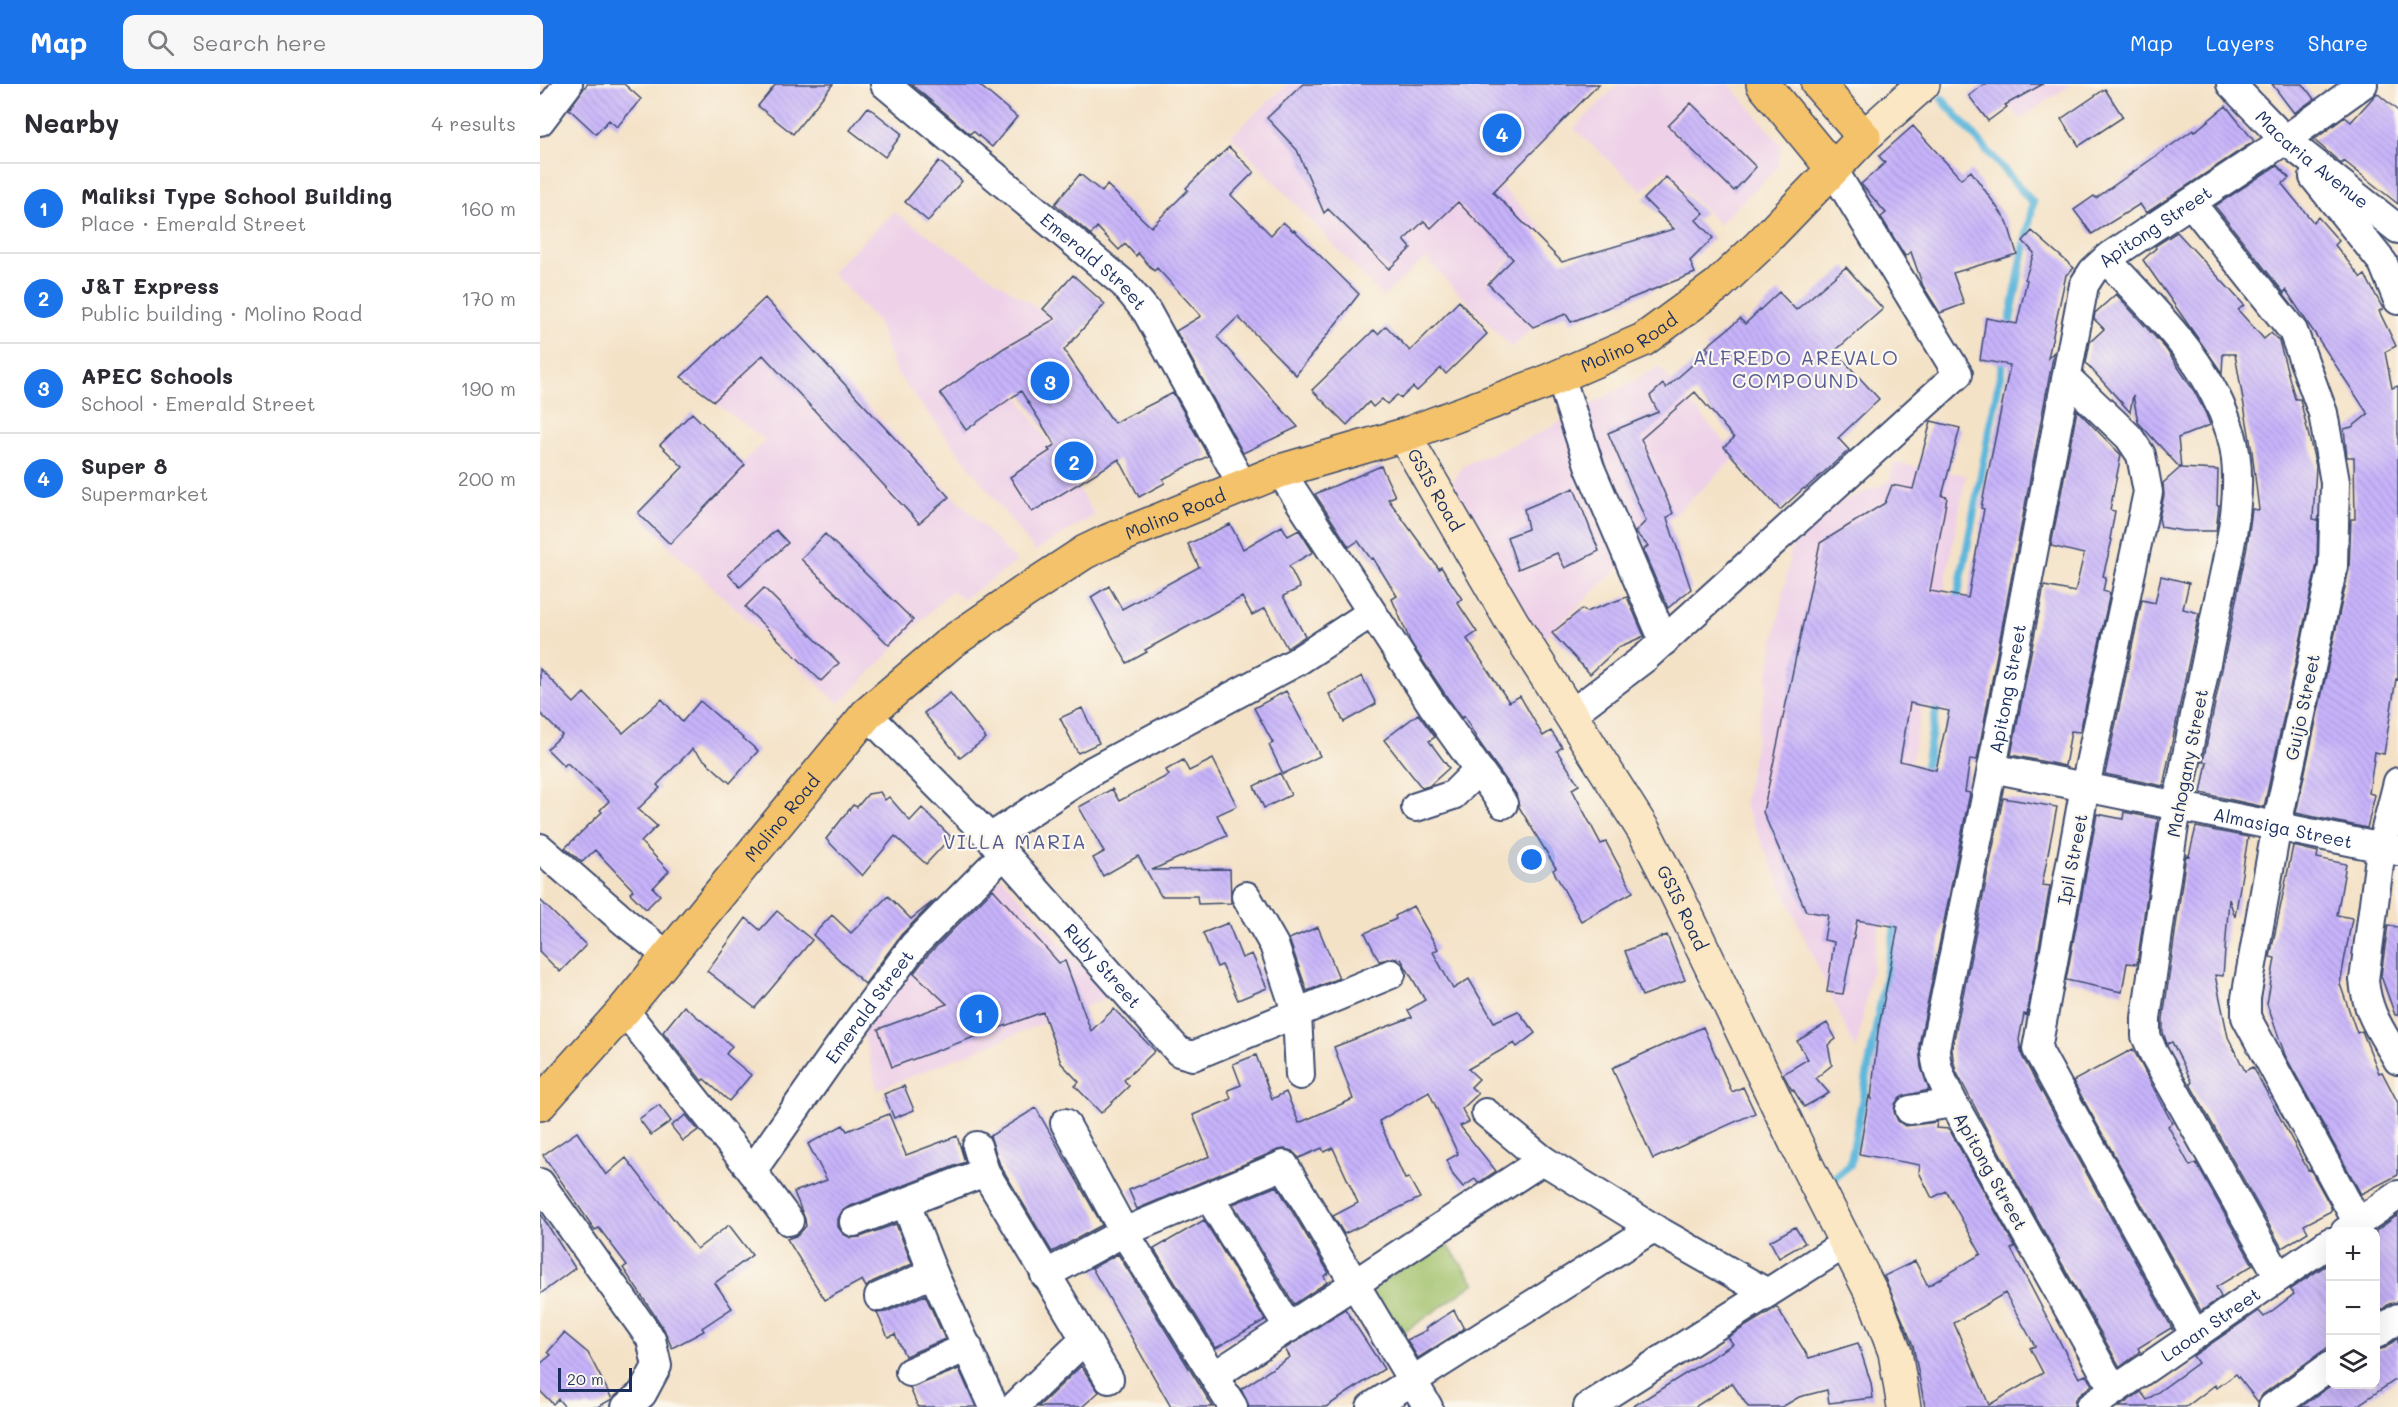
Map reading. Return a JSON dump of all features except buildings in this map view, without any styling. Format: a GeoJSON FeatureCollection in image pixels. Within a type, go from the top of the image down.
{"type":"FeatureCollection","features":[{"type":"Feature","properties":{"kind":"main road"},"geometry":{"type":"LineString","coordinates":[[1764,84],[1832,168]]}},
{"type":"Feature","properties":{"kind":"main road"},"geometry":{"type":"LineString","coordinates":[[1818,84],[1864,137]]}},
{"type":"Feature","properties":{"kind":"main road","name":"Molino Road"},"geometry":{"type":"LineString","coordinates":[[540,1104],[624,1010],[867,714],[950,643],[1085,552],[1144,525],[1244,488],[1280,471],[1404,435],[1560,376],[1643,340],[1718,285],[1759,246],[1832,168],[1921,85]]}},
{"type":"Feature","properties":{"kind":"main road","name":"GSIS Road"},"geometry":{"type":"LineString","coordinates":[[1404,435],[1512,622],[1644,831],[1670,881],[1807,1166],[1876,1302],[1895,1352],[1904,1407]]}},
{"type":"Feature","properties":{"kind":"street"},"geometry":{"type":"LineString","coordinates":[[540,121],[568,84]]}},
{"type":"Feature","properties":{"kind":"street","name":"Emerald Street"},"geometry":{"type":"LineString","coordinates":[[885,84],[1124,284],[1147,312],[1244,488]]}},
{"type":"Feature","properties":{"kind":"street","name":"Macaria Avenue"},"geometry":{"type":"LineString","coordinates":[[2231,84],[2285,140],[2398,229]]}},
{"type":"Feature","properties":{"kind":"street","name":"Apitong Street"},"geometry":{"type":"LineString","coordinates":[[2114,1390],[1953,1103],[1938,1074],[1935,1048],[1992,768],[2084,285],[2093,271],[2106,259],[2285,140],[2363,84]]}},
{"type":"Feature","properties":{"kind":"street"},"geometry":{"type":"LineString","coordinates":[[2285,140],[2383,264],[2398,300]]}},
{"type":"Feature","properties":{"kind":"street"},"geometry":{"type":"LineString","coordinates":[[1570,715],[1646,657],[1958,374],[1832,168]]}},
{"type":"Feature","properties":{"kind":"street","name":"Guijo Street"},"geometry":{"type":"LineString","coordinates":[[2191,202],[2293,331],[2323,413],[2335,482],[2333,566],[2277,825],[2246,998],[2246,1017],[2352,1227]]}},
{"type":"Feature","properties":{"kind":"street","name":"Mahogany Street"},"geometry":{"type":"LineString","coordinates":[[2106,259],[2187,347],[2206,375],[2232,436],[2237,470],[2233,529],[2177,808],[2146,1018],[2146,1036],[2279,1277]]}},
{"type":"Feature","properties":{"kind":"street"},"geometry":{"type":"LineString","coordinates":[[1560,376],[1590,468],[1664,641]]}},
{"type":"Feature","properties":{"kind":"street","name":"Ipil Street"},"geometry":{"type":"LineString","coordinates":[[2067,378],[2129,437],[2141,455],[2148,492],[2085,787],[2037,1049],[2195,1335]]}},
{"type":"Feature","properties":{"kind":"street"},"geometry":{"type":"LineString","coordinates":[[1280,471],[1371,613],[1503,804]]}},
{"type":"Feature","properties":{"kind":"street","name":"Emerald Street"},"geometry":{"type":"LineString","coordinates":[[752,1170],[914,945],[996,847],[1094,770],[1296,662],[1371,613]]}},
{"type":"Feature","properties":{"kind":"street","name":"Ruby Street"},"geometry":{"type":"LineString","coordinates":[[867,714],[996,847],[1179,1052],[1193,1056],[1391,974]]}},
{"type":"Feature","properties":{"kind":"street","name":"Almasiga Street"},"geometry":{"type":"LineString","coordinates":[[1992,768],[2177,808],[2277,825],[2390,850]]}},
{"type":"Feature","properties":{"kind":"street"},"geometry":{"type":"LineString","coordinates":[[1416,807],[1453,795],[1478,770]]}},
{"type":"Feature","properties":{"kind":"street"},"geometry":{"type":"LineString","coordinates":[[2398,782],[2390,850],[2364,980],[2366,1000],[2374,1019],[2398,1060]]}},
{"type":"Feature","properties":{"kind":"street"},"geometry":{"type":"LineString","coordinates":[[540,848],[626,923],[668,956]]}},
{"type":"Feature","properties":{"kind":"street"},"geometry":{"type":"LineString","coordinates":[[1246,896],[1274,945],[1298,1014],[1300,1075]]}},
{"type":"Feature","properties":{"kind":"street"},"geometry":{"type":"LineString","coordinates":[[624,1010],[752,1170],[789,1221]]}},
{"type":"Feature","properties":{"kind":"street"},"geometry":{"type":"LineString","coordinates":[[1910,1110],[1953,1103]]}},
{"type":"Feature","properties":{"kind":"street"},"geometry":{"type":"LineString","coordinates":[[1486,1113],[1543,1160],[1653,1228],[1767,1293]]}},
{"type":"Feature","properties":{"kind":"street"},"geometry":{"type":"LineString","coordinates":[[1065,1123],[1124,1232],[1233,1407]]}},
{"type":"Feature","properties":{"kind":"street"},"geometry":{"type":"LineString","coordinates":[[854,1222],[906,1204],[980,1159],[1084,1340],[1109,1379]]}},
{"type":"Feature","properties":{"kind":"street"},"geometry":{"type":"LineString","coordinates":[[1214,1376],[1543,1160]]}},
{"type":"Feature","properties":{"kind":"street"},"geometry":{"type":"LineString","coordinates":[[1046,1275],[1124,1232],[1284,1165],[1411,1382],[1428,1407]]}},
{"type":"Feature","properties":{"kind":"street"},"geometry":{"type":"LineString","coordinates":[[540,1183],[651,1339],[657,1366],[642,1394],[626,1407]]}},
{"type":"Feature","properties":{"kind":"street"},"geometry":{"type":"LineString","coordinates":[[2352,1227],[2398,1195]]}},
{"type":"Feature","properties":{"kind":"street"},"geometry":{"type":"LineString","coordinates":[[1209,1197],[1288,1328]]}},
{"type":"Feature","properties":{"kind":"street"},"geometry":{"type":"LineString","coordinates":[[906,1204],[933,1274],[994,1407]]}},
{"type":"Feature","properties":{"kind":"street"},"geometry":{"type":"LineString","coordinates":[[1371,1407],[1653,1228]]}},
{"type":"Feature","properties":{"kind":"street"},"geometry":{"type":"LineString","coordinates":[[1588,1407],[1846,1243]]}},
{"type":"Feature","properties":{"kind":"street","name":"Laoan Street"},"geometry":{"type":"LineString","coordinates":[[2090,1407],[2326,1245]]}},
{"type":"Feature","properties":{"kind":"street"},"geometry":{"type":"LineString","coordinates":[[879,1297],[933,1274]]}},
{"type":"Feature","properties":{"kind":"street"},"geometry":{"type":"LineString","coordinates":[[2380,1331],[2398,1318]]}},
{"type":"Feature","properties":{"kind":"street"},"geometry":{"type":"LineString","coordinates":[[1014,1407],[1084,1340]]}},
{"type":"Feature","properties":{"kind":"street"},"geometry":{"type":"LineString","coordinates":[[910,1372],[968,1347]]}},
{"type":"Feature","properties":{"kind":"street"},"geometry":{"type":"LineString","coordinates":[[2272,1407],[2326,1369]]}},
{"type":"Feature","properties":{"kind":"shaded area"},"geometry":{"type":"Polygon","coordinates":[[[1288,84],[1400,84],[1543,229],[1487,281],[1533,327],[1512,348],[1425,258],[1383,297],[1231,136],[1288,84]]]}},
{"type":"Feature","properties":{"kind":"shaded area"},"geometry":{"type":"Polygon","coordinates":[[[1618,84],[1729,84],[1781,144],[1778,167],[1719,224],[1664,170],[1642,191],[1574,129],[1618,84]]]}},
{"type":"Feature","properties":{"kind":"shaded area"},"geometry":{"type":"Polygon","coordinates":[[[1991,84],[2072,84],[2020,119],[1991,84]]]}},
{"type":"Feature","properties":{"kind":"shaded area"},"geometry":{"type":"Polygon","coordinates":[[[894,212],[1052,318],[991,354],[1095,515],[1035,551],[896,372],[877,321],[831,272],[894,212]]]}},
{"type":"Feature","properties":{"kind":"shaded area"},"geometry":{"type":"Polygon","coordinates":[[[765,298],[1017,562],[964,598],[951,591],[839,704],[665,543],[765,440],[681,377],[765,298]]]}},
{"type":"Feature","properties":{"kind":"shaded area"},"geometry":{"type":"Polygon","coordinates":[[[1659,367],[1737,456],[1535,647],[1454,501],[1453,482],[1464,465],[1540,433],[1659,367]]]}},
{"type":"Feature","properties":{"kind":"shaded area"},"geometry":{"type":"Polygon","coordinates":[[[1894,463],[1966,475],[1856,1051],[1744,804],[1797,519],[1889,482],[1894,463]]]}},
{"type":"Feature","properties":{"kind":"shaded area"},"geometry":{"type":"Polygon","coordinates":[[[1001,877],[1109,997],[877,1090],[862,1027],[917,954],[1001,877]]]}},
{"type":"Feature","properties":{"kind":"green space"},"geometry":{"type":"Polygon","coordinates":[[[1444,1240],[1475,1283],[1399,1336],[1368,1292],[1444,1240]]]}},
{"type":"Feature","properties":{"kind":"waterway"},"geometry":{"type":"LineString","coordinates":[[1942,99],[2033,203],[2008,331]]}},
{"type":"Feature","properties":{"kind":"waterway"},"geometry":{"type":"LineString","coordinates":[[1956,605],[2004,355]]}},
{"type":"Feature","properties":{"kind":"waterway"},"geometry":{"type":"LineString","coordinates":[[1924,776],[1938,700]]}},
{"type":"Feature","properties":{"kind":"waterway"},"geometry":{"type":"LineString","coordinates":[[1830,1181],[1850,1165],[1897,918]]}},
{"type":"Feature","properties":{"kind":"place","name":"Super 8"},"geometry":{"type":"Point","coordinates":[1502,133]}},
{"type":"Feature","properties":{"kind":"place","name":"APEC Schools"},"geometry":{"type":"Point","coordinates":[1050,381]}},
{"type":"Feature","properties":{"kind":"place","name":"J&T Express"},"geometry":{"type":"Point","coordinates":[1074,461]}},
{"type":"Feature","properties":{"kind":"place","name":"Maliksi Type School Building"},"geometry":{"type":"Point","coordinates":[979,1014]}},
{"type":"Feature","properties":{"kind":"district","name":"ALFREDO AREVALO COMPOUND"},"geometry":{"type":"Point","coordinates":[1796,368]}},
{"type":"Feature","properties":{"kind":"district","name":"VILLA MARIA"},"geometry":{"type":"Point","coordinates":[1015,841]}}]}
